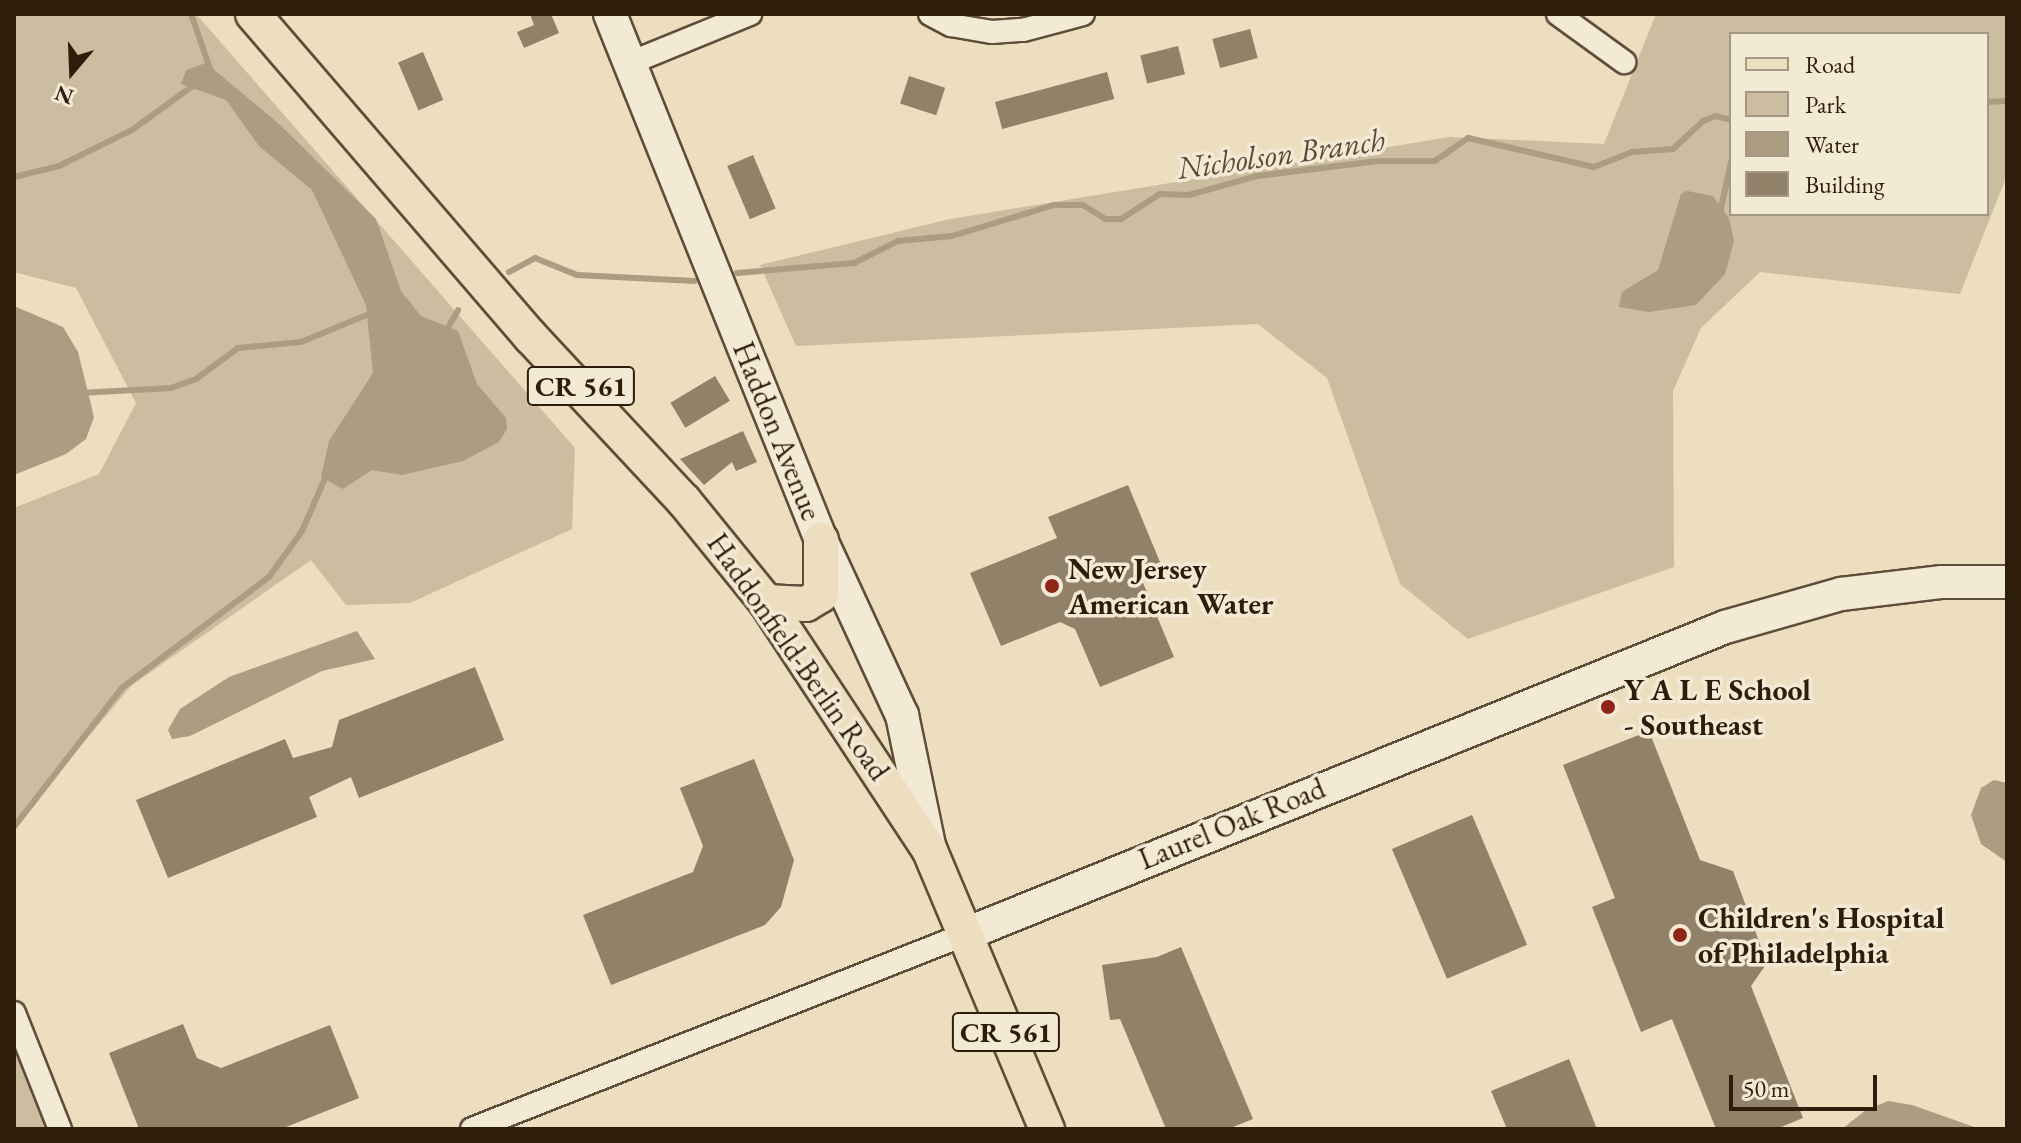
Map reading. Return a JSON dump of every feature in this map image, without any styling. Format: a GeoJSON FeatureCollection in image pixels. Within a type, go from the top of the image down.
{"type":"FeatureCollection","features":[{"type":"Feature","properties":{"kind":"main road","name":"Haddonfield-Berlin Road"},"geometry":{"type":"LineString","coordinates":[[253,14],[531,337],[684,501],[766,602],[930,851],[1047,1129]]}},
{"type":"Feature","properties":{"kind":"main road"},"geometry":{"type":"LineString","coordinates":[[766,602],[806,604],[821,595],[821,540]]}},
{"type":"Feature","properties":{"kind":"street","name":"Haddon Avenue"},"geometry":{"type":"LineString","coordinates":[[610,14],[821,540],[902,715],[930,851]]}},
{"type":"Feature","properties":{"kind":"street"},"geometry":{"type":"LineString","coordinates":[[630,63],[750,14]]}},
{"type":"Feature","properties":{"kind":"street"},"geometry":{"type":"LineString","coordinates":[[930,14],[951,25],[992,32],[1023,30],[1083,14]]}},
{"type":"Feature","properties":{"kind":"street"},"geometry":{"type":"LineString","coordinates":[[1558,14],[1624,62]]}},
{"type":"Feature","properties":{"kind":"street","name":"Laurel Oak Road"},"geometry":{"type":"LineString","coordinates":[[472,1129],[966,934],[1725,627],[1841,594],[1942,582],[2007,582]]}},
{"type":"Feature","properties":{"kind":"street"},"geometry":{"type":"LineString","coordinates":[[14,1013],[60,1129]]}},
{"type":"Feature","properties":{"kind":"green space"},"geometry":{"type":"Polygon","coordinates":[[[14,14],[196,14],[575,448],[572,529],[410,603],[346,605],[311,560],[132,685],[14,825],[14,508],[99,474],[136,403],[76,288],[14,272],[14,14]]]}},
{"type":"Feature","properties":{"kind":"green space"},"geometry":{"type":"Polygon","coordinates":[[[1656,14],[2007,14],[2007,175],[1960,294],[1760,272],[1701,328],[1673,391],[1674,567],[1468,639],[1400,584],[1327,378],[1258,324],[796,346],[760,265],[950,219],[1450,137],[1604,144],[1656,14]]]}},
{"type":"Feature","properties":{"kind":"green space"},"geometry":{"type":"Polygon","coordinates":[[[14,1029],[52,1129],[14,1129],[14,1029]]]}},
{"type":"Feature","properties":{"kind":"water"},"geometry":{"type":"Polygon","coordinates":[[[206,63],[279,124],[376,219],[401,291],[421,316],[458,331],[477,384],[506,418],[507,429],[499,442],[463,461],[402,475],[372,470],[343,489],[321,477],[329,441],[373,373],[366,305],[312,190],[259,146],[226,100],[181,84],[186,70],[206,63]]]}},
{"type":"Feature","properties":{"kind":"water"},"geometry":{"type":"Polygon","coordinates":[[[1687,191],[1713,196],[1729,218],[1734,241],[1725,274],[1696,305],[1649,312],[1619,307],[1622,292],[1658,270],[1681,194],[1687,191]]]}},
{"type":"Feature","properties":{"kind":"water"},"geometry":{"type":"Polygon","coordinates":[[[14,306],[63,327],[78,352],[94,417],[86,439],[66,454],[14,475],[14,306]]]}},
{"type":"Feature","properties":{"kind":"water"},"geometry":{"type":"Polygon","coordinates":[[[357,631],[375,659],[322,671],[190,736],[172,739],[168,730],[180,709],[229,677],[357,631]]]}},
{"type":"Feature","properties":{"kind":"water"},"geometry":{"type":"Polygon","coordinates":[[[1994,780],[2007,783],[2007,862],[1981,844],[1971,815],[1981,788],[1994,780]]]}},
{"type":"Feature","properties":{"kind":"water"},"geometry":{"type":"Polygon","coordinates":[[[1888,1101],[1912,1105],[1980,1129],[1842,1129],[1866,1110],[1888,1101]]]}},
{"type":"Feature","properties":{"kind":"building"},"geometry":{"type":"Polygon","coordinates":[[[530,14],[551,14],[559,33],[524,48],[517,32],[534,25],[530,14]]]}},
{"type":"Feature","properties":{"kind":"building"},"geometry":{"type":"Polygon","coordinates":[[[1250,29],[1258,58],[1220,68],[1212,39],[1250,29]]]}},
{"type":"Feature","properties":{"kind":"building"},"geometry":{"type":"Polygon","coordinates":[[[1178,46],[1185,74],[1147,84],[1140,55],[1178,46]]]}},
{"type":"Feature","properties":{"kind":"building"},"geometry":{"type":"Polygon","coordinates":[[[423,52],[443,100],[418,110],[398,63],[423,52]]]}},
{"type":"Feature","properties":{"kind":"building"},"geometry":{"type":"Polygon","coordinates":[[[1107,72],[1114,99],[1002,129],[995,102],[1107,72]]]}},
{"type":"Feature","properties":{"kind":"building"},"geometry":{"type":"Polygon","coordinates":[[[909,76],[945,88],[936,115],[900,104],[909,76]]]}},
{"type":"Feature","properties":{"kind":"building"},"geometry":{"type":"Polygon","coordinates":[[[753,155],[776,208],[750,219],[727,166],[753,155]]]}},
{"type":"Feature","properties":{"kind":"building"},"geometry":{"type":"Polygon","coordinates":[[[715,376],[730,401],[685,428],[670,403],[715,376]]]}},
{"type":"Feature","properties":{"kind":"building"},"geometry":{"type":"Polygon","coordinates":[[[743,431],[757,462],[736,471],[732,462],[704,485],[680,459],[743,431]]]}},
{"type":"Feature","properties":{"kind":"building","name":"New Jersey American Water"},"geometry":{"type":"Polygon","coordinates":[[[1128,485],[1160,562],[1138,571],[1174,657],[1100,687],[1075,629],[1060,622],[1001,646],[970,573],[1057,538],[1048,517],[1128,485]]]}},
{"type":"Feature","properties":{"kind":"building"},"geometry":{"type":"Polygon","coordinates":[[[475,667],[504,740],[359,798],[351,777],[309,797],[317,817],[168,878],[136,800],[285,739],[293,758],[332,747],[339,720],[475,667]]]}},
{"type":"Feature","properties":{"kind":"building","name":"Children's Hospital of Philadelphia"},"geometry":{"type":"Polygon","coordinates":[[[1649,731],[1700,860],[1733,871],[1767,963],[1751,986],[1803,1118],[1776,1129],[1716,1129],[1672,1019],[1641,1032],[1592,907],[1615,898],[1563,765],[1649,731]]]}},
{"type":"Feature","properties":{"kind":"building"},"geometry":{"type":"Polygon","coordinates":[[[754,759],[794,860],[781,907],[765,925],[611,985],[583,915],[693,872],[703,846],[680,788],[754,759]]]}},
{"type":"Feature","properties":{"kind":"building"},"geometry":{"type":"Polygon","coordinates":[[[1472,815],[1527,945],[1447,979],[1392,849],[1472,815]]]}},
{"type":"Feature","properties":{"kind":"building"},"geometry":{"type":"Polygon","coordinates":[[[1181,947],[1253,1119],[1228,1129],[1166,1129],[1120,1019],[1110,1020],[1102,965],[1157,957],[1181,947]]]}},
{"type":"Feature","properties":{"kind":"building"},"geometry":{"type":"Polygon","coordinates":[[[183,1024],[197,1058],[221,1068],[330,1025],[359,1098],[281,1129],[139,1129],[109,1053],[183,1024]]]}},
{"type":"Feature","properties":{"kind":"building"},"geometry":{"type":"Polygon","coordinates":[[[1569,1059],[1597,1129],[1507,1129],[1491,1091],[1569,1059]]]}},
{"type":"Feature","properties":{"kind":"waterway"},"geometry":{"type":"LineString","coordinates":[[191,14],[212,74]]}},
{"type":"Feature","properties":{"kind":"waterway","name":"Nicholson Branch"},"geometry":{"type":"LineString","coordinates":[[14,177],[59,166],[132,130],[194,85]]}},
{"type":"Feature","properties":{"kind":"waterway","name":"Nicholson Branch"},"geometry":{"type":"LineString","coordinates":[[1989,102],[2007,101]]}},
{"type":"Feature","properties":{"kind":"waterway","name":"Nicholson Branch"},"geometry":{"type":"LineString","coordinates":[[737,273],[854,263],[898,241],[952,236],[1054,205],[1083,205],[1105,219],[1121,219],[1160,194],[1189,195],[1257,176],[1378,161],[1435,161],[1468,138],[1594,167],[1632,152],[1673,149],[1703,121],[1716,116],[1729,119]]}},
{"type":"Feature","properties":{"kind":"waterway"},"geometry":{"type":"LineString","coordinates":[[1720,213],[1729,171]]}},
{"type":"Feature","properties":{"kind":"waterway","name":"Nicholson Branch"},"geometry":{"type":"LineString","coordinates":[[509,272],[535,258],[577,275],[695,281]]}},
{"type":"Feature","properties":{"kind":"waterway","name":"Nicholson Branch"},"geometry":{"type":"LineString","coordinates":[[446,331],[458,310]]}},
{"type":"Feature","properties":{"kind":"waterway"},"geometry":{"type":"LineString","coordinates":[[80,393],[171,388],[196,379],[238,348],[301,342],[374,312]]}},
{"type":"Feature","properties":{"kind":"waterway"},"geometry":{"type":"LineString","coordinates":[[14,827],[122,688],[269,577],[302,531],[326,476]]}},
{"type":"Feature","properties":{"kind":"place","name":"New Jersey American Water"},"geometry":{"type":"Point","coordinates":[1052,586]}},
{"type":"Feature","properties":{"kind":"place","name":"Y A L E School - Southeast"},"geometry":{"type":"Point","coordinates":[1608,707]}},
{"type":"Feature","properties":{"kind":"place","name":"Children's Hospital of Philadelphia"},"geometry":{"type":"Point","coordinates":[1680,935]}}]}
